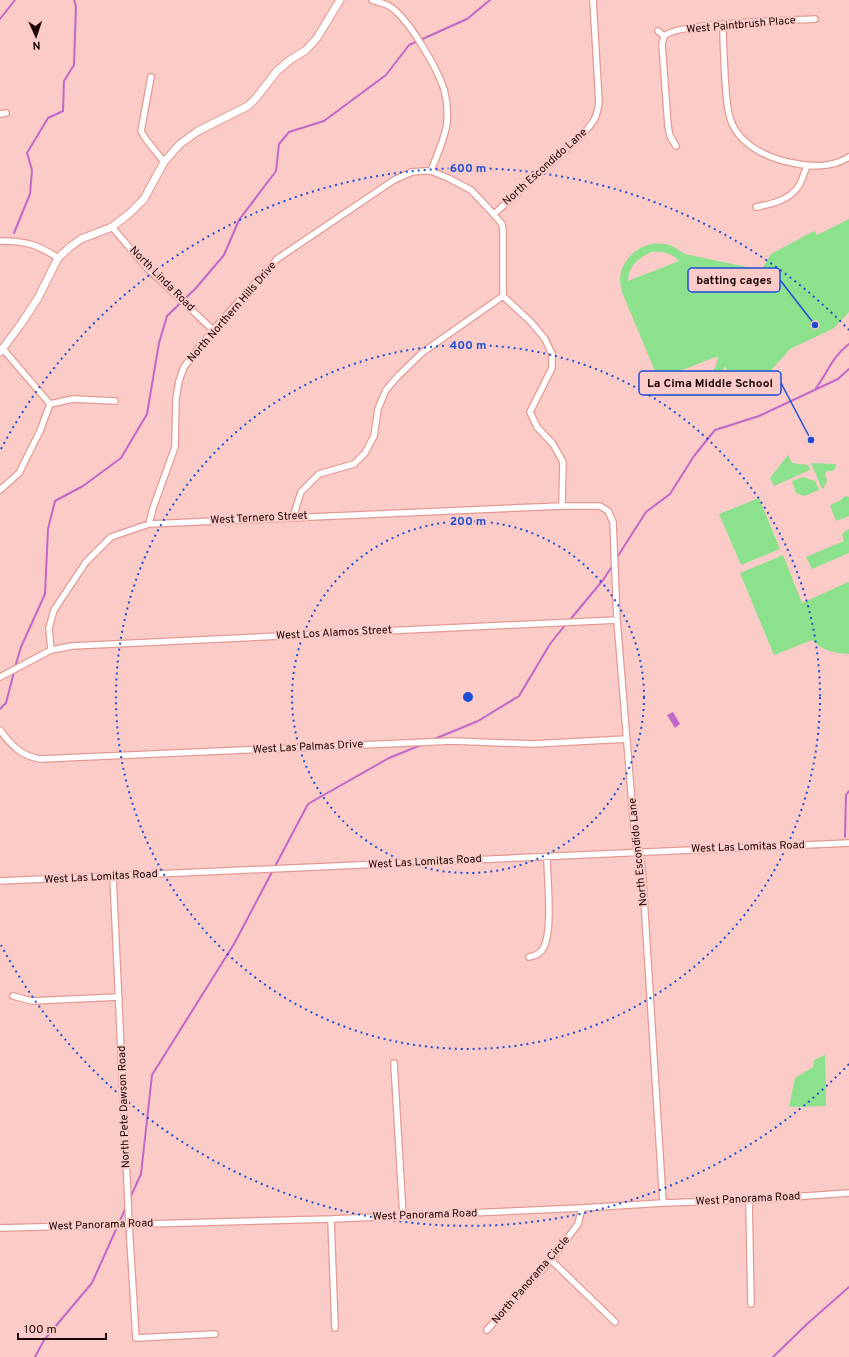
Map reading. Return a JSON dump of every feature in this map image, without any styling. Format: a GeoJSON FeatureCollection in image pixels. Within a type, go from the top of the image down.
{"type":"FeatureCollection","features":[{"type":"Feature","properties":{"kind":"street"},"geometry":{"type":"LineString","coordinates":[[50,404],[1,351],[38,298],[58,258],[81,239],[112,227],[130,213],[144,199],[164,162],[180,144],[198,131],[248,106],[277,71],[290,60],[306,50],[317,38],[340,0]]}},
{"type":"Feature","properties":{"kind":"street"},"geometry":{"type":"LineString","coordinates":[[372,0],[389,6],[400,15],[419,40],[444,89],[447,107],[447,124],[431,171]]}},
{"type":"Feature","properties":{"kind":"street","name":"North Escondido Lane"},"geometry":{"type":"LineString","coordinates":[[496,216],[594,122],[599,102],[593,0]]}},
{"type":"Feature","properties":{"kind":"street","name":"West Paintbrush Place"},"geometry":{"type":"LineString","coordinates":[[666,35],[671,32],[698,26],[815,19]]}},
{"type":"Feature","properties":{"kind":"street"},"geometry":{"type":"LineString","coordinates":[[723,25],[726,97],[729,115],[735,128],[743,139],[754,149],[779,161],[807,166],[824,166],[841,162],[849,158]]}},
{"type":"Feature","properties":{"kind":"street"},"geometry":{"type":"LineString","coordinates":[[658,32],[666,35],[662,44],[668,126],[670,136],[676,146]]}},
{"type":"Feature","properties":{"kind":"street"},"geometry":{"type":"LineString","coordinates":[[151,77],[141,130],[145,138],[164,162]]}},
{"type":"Feature","properties":{"kind":"street"},"geometry":{"type":"LineString","coordinates":[[756,207],[773,204],[789,196],[799,187],[807,166]]}},
{"type":"Feature","properties":{"kind":"street","name":"North Northern Hills Drive"},"geometry":{"type":"LineString","coordinates":[[149,524],[153,508],[175,447],[176,399],[179,381],[184,367],[214,330],[277,259],[394,180],[412,172],[431,171],[471,190],[496,216]]}},
{"type":"Feature","properties":{"kind":"street"},"geometry":{"type":"LineString","coordinates":[[496,216],[502,224],[504,235],[503,296],[532,322],[545,339],[552,354],[552,368],[530,412],[537,427],[553,444],[563,462],[562,506]]}},
{"type":"Feature","properties":{"kind":"street","name":"North Linda Road"},"geometry":{"type":"LineString","coordinates":[[112,227],[146,267],[214,330]]}},
{"type":"Feature","properties":{"kind":"street"},"geometry":{"type":"LineString","coordinates":[[0,242],[18,241],[31,244],[58,258]]}},
{"type":"Feature","properties":{"kind":"street"},"geometry":{"type":"LineString","coordinates":[[293,517],[302,492],[320,474],[354,464],[366,453],[374,436],[378,409],[386,390],[398,376],[423,352],[503,296]]}},
{"type":"Feature","properties":{"kind":"street"},"geometry":{"type":"LineString","coordinates":[[50,404],[73,399],[115,401]]}},
{"type":"Feature","properties":{"kind":"street"},"geometry":{"type":"LineString","coordinates":[[0,490],[19,473],[40,431],[50,404]]}},
{"type":"Feature","properties":{"kind":"street","name":"West Ternero Street"},"geometry":{"type":"LineString","coordinates":[[51,650],[49,628],[54,610],[86,562],[111,537],[149,524],[562,506],[600,506]]}},
{"type":"Feature","properties":{"kind":"street","name":"North Escondido Lane"},"geometry":{"type":"LineString","coordinates":[[600,506],[608,512],[612,522],[635,840],[642,866],[663,1203]]}},
{"type":"Feature","properties":{"kind":"street","name":"West Los Alamos Street"},"geometry":{"type":"LineString","coordinates":[[51,650],[72,646],[618,620]]}},
{"type":"Feature","properties":{"kind":"street"},"geometry":{"type":"LineString","coordinates":[[0,676],[51,650]]}},
{"type":"Feature","properties":{"kind":"street","name":"West Las Palmas Drive"},"geometry":{"type":"LineString","coordinates":[[0,730],[12,746],[20,753],[31,758],[40,759],[452,740],[532,744],[628,739]]}},
{"type":"Feature","properties":{"kind":"street","name":"West Las Lomitas Road"},"geometry":{"type":"LineString","coordinates":[[0,881],[849,843]]}},
{"type":"Feature","properties":{"kind":"street"},"geometry":{"type":"LineString","coordinates":[[529,957],[540,954],[544,947],[549,926],[546,856]]}},
{"type":"Feature","properties":{"kind":"street","name":"North Pete Dawson Road"},"geometry":{"type":"LineString","coordinates":[[114,876],[129,1224],[136,1338],[214,1334]]}},
{"type":"Feature","properties":{"kind":"street"},"geometry":{"type":"LineString","coordinates":[[13,996],[32,1001],[119,997]]}},
{"type":"Feature","properties":{"kind":"street"},"geometry":{"type":"LineString","coordinates":[[394,1063],[402,1216]]}},
{"type":"Feature","properties":{"kind":"street","name":"West Panorama Road"},"geometry":{"type":"LineString","coordinates":[[0,1228],[402,1216],[749,1200],[849,1193]]}},
{"type":"Feature","properties":{"kind":"street"},"geometry":{"type":"LineString","coordinates":[[749,1200],[751,1304]]}},
{"type":"Feature","properties":{"kind":"street","name":"North Panorama Circle"},"geometry":{"type":"LineString","coordinates":[[488,1330],[516,1297],[552,1260],[578,1224],[582,1208]]}},
{"type":"Feature","properties":{"kind":"street"},"geometry":{"type":"LineString","coordinates":[[331,1218],[335,1328]]}},
{"type":"Feature","properties":{"kind":"street"},"geometry":{"type":"LineString","coordinates":[[552,1260],[615,1322]]}},
{"type":"Feature","properties":{"kind":"green space"},"geometry":{"type":"Polygon","coordinates":[[[849,219],[849,312],[834,328],[790,349],[766,376],[740,386],[739,383],[733,386],[725,366],[714,382],[700,391],[683,393],[674,390],[662,382],[657,376],[620,284],[622,270],[626,261],[632,255],[647,245],[665,244],[674,247],[685,254],[761,270],[771,254],[814,231],[817,235],[849,219]],[[652,252],[635,263],[628,276],[628,281],[679,261],[667,253],[652,252]],[[718,356],[667,376],[674,382],[682,385],[699,383],[712,372],[716,365],[718,356]]]}},
{"type":"Feature","properties":{"kind":"green space"},"geometry":{"type":"Polygon","coordinates":[[[788,455],[792,463],[808,465],[810,470],[774,486],[770,478],[788,455]]]}},
{"type":"Feature","properties":{"kind":"green space"},"geometry":{"type":"Polygon","coordinates":[[[811,463],[836,464],[835,469],[826,472],[827,482],[822,489],[811,463]]]}},
{"type":"Feature","properties":{"kind":"green space"},"geometry":{"type":"Polygon","coordinates":[[[803,477],[815,481],[819,490],[804,496],[796,493],[792,481],[803,477]]]}},
{"type":"Feature","properties":{"kind":"green space"},"geometry":{"type":"Polygon","coordinates":[[[845,496],[849,497],[849,516],[836,521],[830,505],[841,500],[845,496]]]}},
{"type":"Feature","properties":{"kind":"green space"},"geometry":{"type":"Polygon","coordinates":[[[759,498],[780,549],[741,565],[719,514],[759,498]]]}},
{"type":"Feature","properties":{"kind":"green space"},"geometry":{"type":"Polygon","coordinates":[[[849,529],[849,553],[812,569],[806,557],[844,541],[842,535],[849,529]]]}},
{"type":"Feature","properties":{"kind":"green space"},"geometry":{"type":"Polygon","coordinates":[[[783,555],[802,603],[848,582],[849,583],[849,654],[829,651],[812,640],[774,655],[740,573],[783,555]]]}},
{"type":"Feature","properties":{"kind":"green space"},"geometry":{"type":"Polygon","coordinates":[[[825,1055],[826,1106],[789,1107],[795,1078],[813,1067],[814,1060],[825,1055]]]}},
{"type":"Feature","properties":{"kind":"shaded area"},"geometry":{"type":"Polygon","coordinates":[[[673,712],[680,724],[675,728],[667,715],[673,712]]]}},
{"type":"Feature","properties":{"kind":"waterway"},"geometry":{"type":"LineString","coordinates":[[0,19],[15,0]]}},
{"type":"Feature","properties":{"kind":"waterway"},"geometry":{"type":"LineString","coordinates":[[14,233],[30,194],[32,170],[27,153],[48,118],[63,111],[64,81],[74,65],[76,6],[74,0]]}},
{"type":"Feature","properties":{"kind":"waterway"},"geometry":{"type":"LineString","coordinates":[[15,667],[21,647],[45,594],[48,529],[55,501],[83,486],[121,458],[147,414],[159,343],[167,316],[196,288],[224,255],[239,220],[276,171],[279,144],[289,132],[324,121],[386,75],[409,45],[467,19],[490,0]]}},
{"type":"Feature","properties":{"kind":"waterway"},"geometry":{"type":"LineString","coordinates":[[816,388],[834,359],[849,344]]}},
{"type":"Feature","properties":{"kind":"waterway"},"geometry":{"type":"LineString","coordinates":[[616,559],[646,512],[670,494],[694,456],[715,430],[759,416],[838,379],[849,369]]}},
{"type":"Feature","properties":{"kind":"waterway"},"geometry":{"type":"LineString","coordinates":[[569,621],[603,580],[613,565]]}},
{"type":"Feature","properties":{"kind":"waterway"},"geometry":{"type":"LineString","coordinates":[[432,740],[478,721],[519,696],[550,644],[566,624]]}},
{"type":"Feature","properties":{"kind":"waterway"},"geometry":{"type":"LineString","coordinates":[[0,709],[6,703],[14,672]]}},
{"type":"Feature","properties":{"kind":"waterway"},"geometry":{"type":"LineString","coordinates":[[130,1198],[141,1174],[152,1075],[234,944],[308,804],[389,758],[421,745]]}},
{"type":"Feature","properties":{"kind":"waterway"},"geometry":{"type":"LineString","coordinates":[[845,837],[846,795],[849,791]]}},
{"type":"Feature","properties":{"kind":"waterway"},"geometry":{"type":"LineString","coordinates":[[35,1357],[44,1340],[92,1283],[127,1205]]}},
{"type":"Feature","properties":{"kind":"waterway"},"geometry":{"type":"LineString","coordinates":[[773,1357],[807,1324],[849,1287]]}},
{"type":"Feature","properties":{"kind":"place","name":"batting cages"},"geometry":{"type":"Point","coordinates":[815,325]}},
{"type":"Feature","properties":{"kind":"place","name":"La Cima Middle School"},"geometry":{"type":"Point","coordinates":[811,440]}}]}
